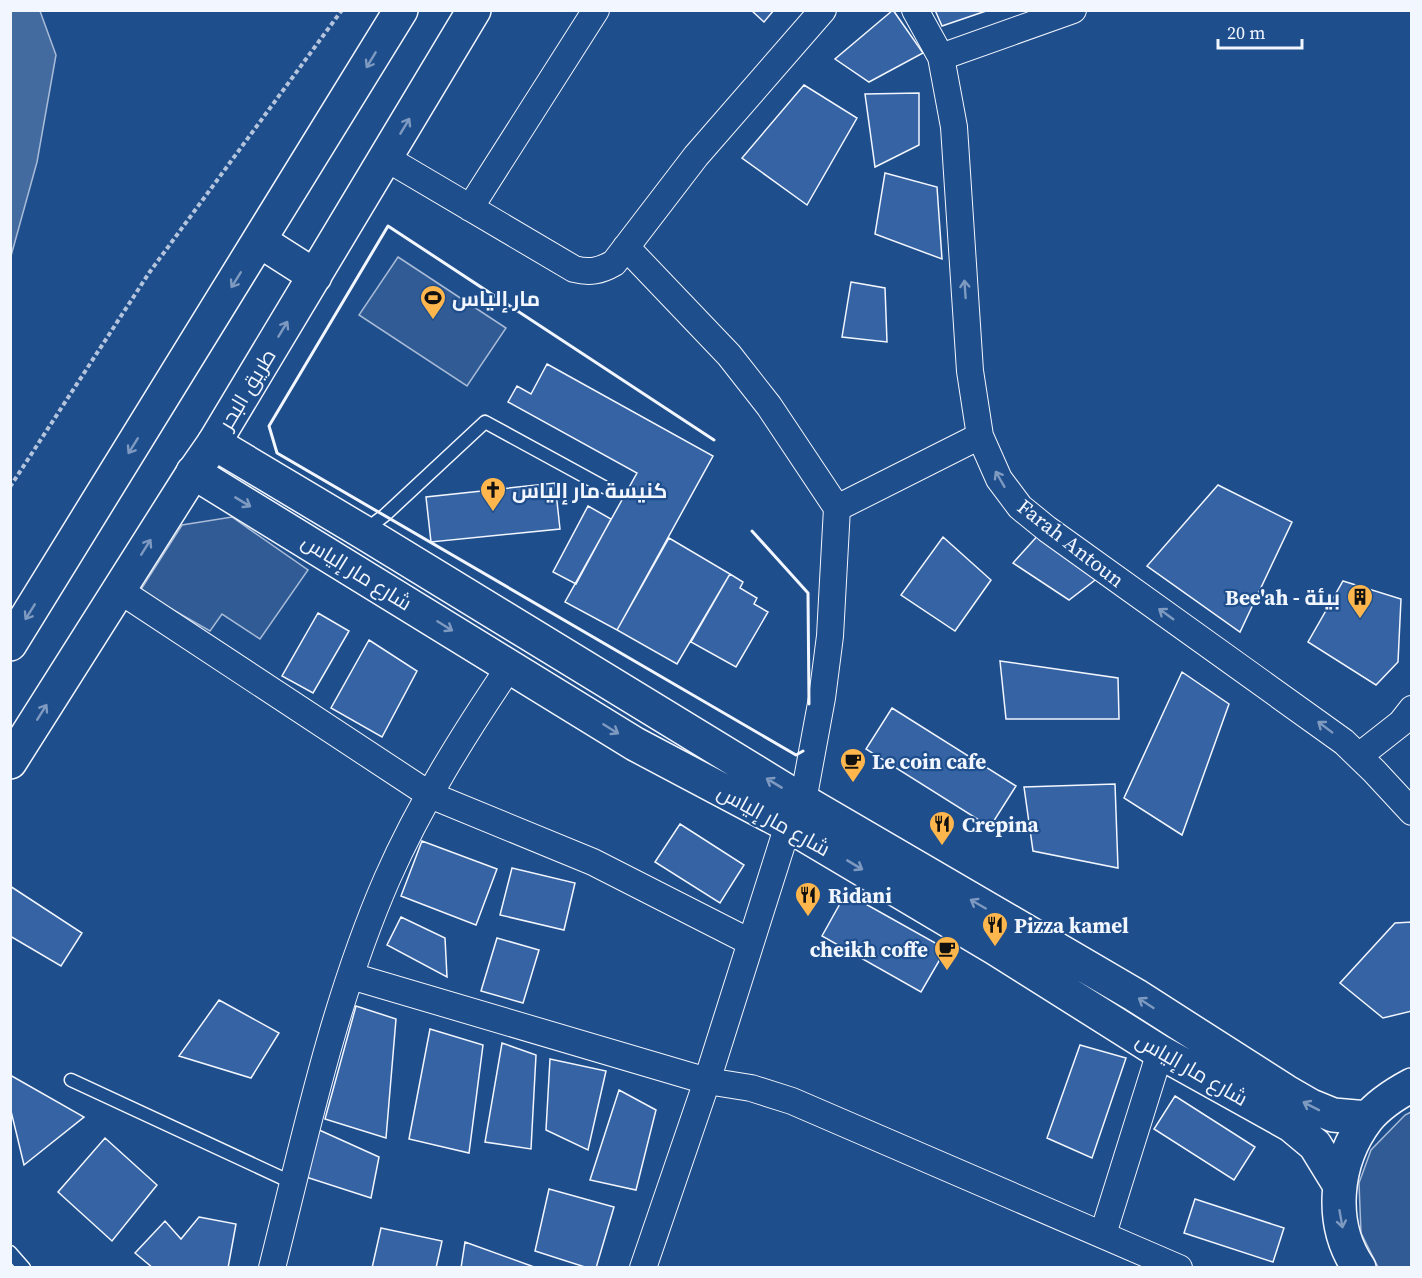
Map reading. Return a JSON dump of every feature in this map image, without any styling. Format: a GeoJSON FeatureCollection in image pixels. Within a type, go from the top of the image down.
{"type":"FeatureCollection","features":[{"type":"Feature","properties":{"kind":"main road"},"geometry":{"type":"LineString","coordinates":[[10,644],[401,10]]}},
{"type":"Feature","properties":{"kind":"main road","name":"طريق البحر"},"geometry":{"type":"LineString","coordinates":[[10,762],[193,472],[214,443],[474,10]]}},
{"type":"Feature","properties":{"kind":"main road"},"geometry":{"type":"LineString","coordinates":[[260,241],[315,276]]}},
{"type":"Feature","properties":{"kind":"main road","name":"شارع مار إلياس"},"geometry":{"type":"LineString","coordinates":[[214,443],[363,532],[796,813],[995,948],[1160,1052],[1274,1115],[1303,1134],[1322,1155],[1339,1184]]}},
{"type":"Feature","properties":{"kind":"main road","name":"شارع مار إلياس"},"geometry":{"type":"LineString","coordinates":[[193,472],[635,744],[796,813],[1135,995],[1311,1106],[1333,1115],[1368,1118]]}},
{"type":"Feature","properties":{"kind":"main road"},"geometry":{"type":"LineString","coordinates":[[1354,1265],[1344,1236],[1339,1210],[1339,1184],[1349,1149],[1368,1118],[1389,1097],[1412,1084]]}},
{"type":"Feature","properties":{"kind":"street"},"geometry":{"type":"LineString","coordinates":[[470,208],[596,10]]}},
{"type":"Feature","properties":{"kind":"street"},"geometry":{"type":"LineString","coordinates":[[386,158],[574,269],[594,272],[614,263],[696,156],[823,10]]}},
{"type":"Feature","properties":{"kind":"street","name":"Farah Antoun"},"geometry":{"type":"LineString","coordinates":[[915,10],[941,57],[954,127],[970,371],[980,436],[999,479],[1020,507],[1063,541],[1233,664],[1327,728],[1359,756],[1412,812]]}},
{"type":"Feature","properties":{"kind":"street"},"geometry":{"type":"LineString","coordinates":[[941,57],[1073,10]]}},
{"type":"Feature","properties":{"kind":"street"},"geometry":{"type":"LineString","coordinates":[[626,247],[729,355],[769,406],[837,508],[830,636],[822,698],[796,813],[750,942],[707,1081],[643,1268]]}},
{"type":"Feature","properties":{"kind":"street"},"geometry":{"type":"LineString","coordinates":[[837,508],[980,436]]}},
{"type":"Feature","properties":{"kind":"street"},"geometry":{"type":"LineString","coordinates":[[119,590],[430,795],[593,862],[750,942]]}},
{"type":"Feature","properties":{"kind":"street"},"geometry":{"type":"LineString","coordinates":[[272,1268],[325,1061],[351,976],[387,879],[464,735],[510,666]]}},
{"type":"Feature","properties":{"kind":"street"},"geometry":{"type":"LineString","coordinates":[[1359,756],[1401,723],[1412,709]]}},
{"type":"Feature","properties":{"kind":"street"},"geometry":{"type":"LineString","coordinates":[[351,976],[707,1081],[751,1088],[792,1101],[1179,1268]]}},
{"type":"Feature","properties":{"kind":"street"},"geometry":{"type":"LineString","coordinates":[[1103,1234],[1160,1052]]}},
{"type":"Feature","properties":{"kind":"lane"},"geometry":{"type":"LineString","coordinates":[[363,532],[385,515],[485,422],[604,487]]}},
{"type":"Feature","properties":{"kind":"lane"},"geometry":{"type":"LineString","coordinates":[[71,1080],[293,1183]]}},
{"type":"Feature","properties":{"kind":"lane"},"geometry":{"type":"LineString","coordinates":[[10,1252],[24,1268]]}},
{"type":"Feature","properties":{"kind":"path"},"geometry":{"type":"LineString","coordinates":[[10,487],[149,273],[342,10]]}},
{"type":"Feature","properties":{"kind":"shaded area"},"geometry":{"type":"Polygon","coordinates":[[[11,10],[40,11],[56,55],[37,162],[11,256],[11,10]]]}},
{"type":"Feature","properties":{"kind":"shaded area","name":"مار إلياس"},"geometry":{"type":"Polygon","coordinates":[[[398,257],[506,328],[467,386],[359,315],[398,257]]]}},
{"type":"Feature","properties":{"kind":"shaded area"},"geometry":{"type":"Polygon","coordinates":[[[232,517],[308,570],[260,639],[222,614],[210,631],[140,591],[182,525],[232,517]]]}},
{"type":"Feature","properties":{"kind":"shaded area"},"geometry":{"type":"Polygon","coordinates":[[[1411,1112],[1411,1267],[1378,1267],[1361,1233],[1359,1183],[1371,1150],[1405,1115],[1411,1112]]]}},
{"type":"Feature","properties":{"kind":"building"},"geometry":{"type":"Polygon","coordinates":[[[751,10],[774,10],[764,22],[751,10]]]}},
{"type":"Feature","properties":{"kind":"building"},"geometry":{"type":"Polygon","coordinates":[[[893,10],[923,53],[869,82],[835,59],[893,10]]]}},
{"type":"Feature","properties":{"kind":"building"},"geometry":{"type":"Polygon","coordinates":[[[935,10],[989,10],[942,26],[935,10]]]}},
{"type":"Feature","properties":{"kind":"building"},"geometry":{"type":"Polygon","coordinates":[[[804,85],[857,118],[807,205],[742,158],[804,85]]]}},
{"type":"Feature","properties":{"kind":"building"},"geometry":{"type":"Polygon","coordinates":[[[919,93],[919,145],[875,167],[865,94],[919,93]]]}},
{"type":"Feature","properties":{"kind":"building"},"geometry":{"type":"Polygon","coordinates":[[[885,173],[937,187],[942,259],[875,234],[885,173]]]}},
{"type":"Feature","properties":{"kind":"building"},"geometry":{"type":"Polygon","coordinates":[[[851,282],[885,288],[887,342],[842,337],[851,282]]]}},
{"type":"Feature","properties":{"kind":"building"},"geometry":{"type":"Polygon","coordinates":[[[547,364],[713,456],[617,630],[565,602],[637,473],[508,402],[517,386],[531,394],[547,364]]]}},
{"type":"Feature","properties":{"kind":"building","name":"كنيسة مار إلياس"},"geometry":{"type":"Polygon","coordinates":[[[555,483],[560,529],[431,542],[426,497],[555,483]]]}},
{"type":"Feature","properties":{"kind":"building"},"geometry":{"type":"Polygon","coordinates":[[[1218,485],[1292,522],[1240,632],[1147,566],[1218,485]]]}},
{"type":"Feature","properties":{"kind":"building"},"geometry":{"type":"Polygon","coordinates":[[[588,506],[611,519],[576,584],[553,572],[588,506]]]}},
{"type":"Feature","properties":{"kind":"building"},"geometry":{"type":"Polygon","coordinates":[[[1041,532],[1099,577],[1069,600],[1013,563],[1041,532]]]}},
{"type":"Feature","properties":{"kind":"building"},"geometry":{"type":"Polygon","coordinates":[[[943,537],[991,580],[955,631],[901,595],[943,537]]]}},
{"type":"Feature","properties":{"kind":"building"},"geometry":{"type":"Polygon","coordinates":[[[669,538],[730,574],[677,664],[617,630],[669,538]]]}},
{"type":"Feature","properties":{"kind":"building"},"geometry":{"type":"Polygon","coordinates":[[[730,574],[743,582],[740,588],[757,598],[754,604],[768,612],[736,667],[691,642],[730,574]]]}},
{"type":"Feature","properties":{"kind":"building","name":"Bee'ah - بيئة"},"geometry":{"type":"Polygon","coordinates":[[[1343,581],[1401,599],[1398,662],[1376,685],[1308,642],[1343,581]]]}},
{"type":"Feature","properties":{"kind":"building"},"geometry":{"type":"Polygon","coordinates":[[[318,613],[349,631],[313,693],[282,676],[318,613]]]}},
{"type":"Feature","properties":{"kind":"building"},"geometry":{"type":"Polygon","coordinates":[[[369,640],[417,671],[382,737],[331,708],[369,640]]]}},
{"type":"Feature","properties":{"kind":"building"},"geometry":{"type":"Polygon","coordinates":[[[1000,661],[1118,678],[1119,719],[1006,719],[1000,661]]]}},
{"type":"Feature","properties":{"kind":"building"},"geometry":{"type":"Polygon","coordinates":[[[1182,672],[1229,704],[1182,835],[1124,798],[1182,672]]]}},
{"type":"Feature","properties":{"kind":"building"},"geometry":{"type":"Polygon","coordinates":[[[892,708],[1016,786],[990,827],[866,749],[892,708]]]}},
{"type":"Feature","properties":{"kind":"building"},"geometry":{"type":"Polygon","coordinates":[[[1115,784],[1118,868],[1033,851],[1024,787],[1115,784]]]}},
{"type":"Feature","properties":{"kind":"building"},"geometry":{"type":"Polygon","coordinates":[[[680,824],[744,865],[720,903],[655,862],[680,824]]]}},
{"type":"Feature","properties":{"kind":"building"},"geometry":{"type":"Polygon","coordinates":[[[422,841],[497,869],[476,925],[401,896],[422,841]]]}},
{"type":"Feature","properties":{"kind":"building"},"geometry":{"type":"Polygon","coordinates":[[[512,868],[575,883],[564,930],[500,915],[512,868]]]}},
{"type":"Feature","properties":{"kind":"building"},"geometry":{"type":"Polygon","coordinates":[[[10,886],[82,933],[61,966],[10,936],[10,886]]]}},
{"type":"Feature","properties":{"kind":"building"},"geometry":{"type":"Polygon","coordinates":[[[846,893],[946,949],[921,992],[822,936],[846,893]]]}},
{"type":"Feature","properties":{"kind":"building"},"geometry":{"type":"Polygon","coordinates":[[[401,917],[445,938],[447,977],[387,945],[401,917]]]}},
{"type":"Feature","properties":{"kind":"building"},"geometry":{"type":"Polygon","coordinates":[[[1412,922],[1412,1011],[1383,1018],[1340,983],[1395,923],[1412,922]]]}},
{"type":"Feature","properties":{"kind":"building"},"geometry":{"type":"Polygon","coordinates":[[[497,938],[539,950],[523,1003],[481,991],[497,938]]]}},
{"type":"Feature","properties":{"kind":"building"},"geometry":{"type":"Polygon","coordinates":[[[219,1000],[279,1033],[251,1078],[179,1056],[219,1000]]]}},
{"type":"Feature","properties":{"kind":"building"},"geometry":{"type":"Polygon","coordinates":[[[356,1006],[396,1019],[386,1138],[325,1119],[356,1006]]]}},
{"type":"Feature","properties":{"kind":"building"},"geometry":{"type":"Polygon","coordinates":[[[430,1029],[483,1045],[469,1153],[409,1139],[430,1029]]]}},
{"type":"Feature","properties":{"kind":"building"},"geometry":{"type":"Polygon","coordinates":[[[502,1043],[536,1055],[531,1149],[485,1142],[502,1043]]]}},
{"type":"Feature","properties":{"kind":"building"},"geometry":{"type":"Polygon","coordinates":[[[1080,1045],[1126,1058],[1092,1158],[1047,1138],[1080,1045]]]}},
{"type":"Feature","properties":{"kind":"building"},"geometry":{"type":"Polygon","coordinates":[[[550,1059],[606,1071],[588,1150],[546,1130],[550,1059]]]}},
{"type":"Feature","properties":{"kind":"building"},"geometry":{"type":"Polygon","coordinates":[[[10,1075],[84,1117],[24,1165],[10,1107],[10,1075]]]}},
{"type":"Feature","properties":{"kind":"building"},"geometry":{"type":"Polygon","coordinates":[[[619,1090],[656,1110],[636,1190],[590,1180],[619,1090]]]}},
{"type":"Feature","properties":{"kind":"building"},"geometry":{"type":"Polygon","coordinates":[[[1175,1096],[1255,1147],[1234,1180],[1154,1129],[1175,1096]]]}},
{"type":"Feature","properties":{"kind":"building"},"geometry":{"type":"Polygon","coordinates":[[[317,1129],[379,1157],[371,1198],[306,1177],[317,1129]]]}},
{"type":"Feature","properties":{"kind":"building"},"geometry":{"type":"Polygon","coordinates":[[[105,1138],[157,1185],[112,1241],[58,1192],[105,1138]]]}},
{"type":"Feature","properties":{"kind":"building"},"geometry":{"type":"Polygon","coordinates":[[[549,1189],[614,1207],[596,1268],[588,1268],[535,1251],[549,1189]]]}},
{"type":"Feature","properties":{"kind":"building"},"geometry":{"type":"Polygon","coordinates":[[[1195,1199],[1284,1228],[1273,1262],[1184,1233],[1195,1199]]]}},
{"type":"Feature","properties":{"kind":"building"},"geometry":{"type":"Polygon","coordinates":[[[199,1217],[236,1224],[228,1268],[153,1268],[135,1253],[165,1221],[181,1239],[199,1217]]]}},
{"type":"Feature","properties":{"kind":"building"},"geometry":{"type":"Polygon","coordinates":[[[381,1228],[442,1241],[436,1268],[372,1268],[381,1228]]]}},
{"type":"Feature","properties":{"kind":"building"},"geometry":{"type":"Polygon","coordinates":[[[465,1242],[537,1268],[461,1268],[465,1242]]]}},
{"type":"Feature","properties":{"kind":"wall"},"geometry":{"type":"LineString","coordinates":[[714,440],[388,226],[269,426],[277,453],[796,755],[803,751]]}},
{"type":"Feature","properties":{"kind":"wall"},"geometry":{"type":"LineString","coordinates":[[752,531],[808,593],[809,704]]}},
{"type":"Feature","properties":{"kind":"place","name":"مار إلياس"},"geometry":{"type":"Point","coordinates":[433,321]}},
{"type":"Feature","properties":{"kind":"place","name":"كنيسة مار إلياس"},"geometry":{"type":"Point","coordinates":[493,513]}},
{"type":"Feature","properties":{"kind":"place","name":"Bee'ah - بيئة"},"geometry":{"type":"Point","coordinates":[1360,620]}},
{"type":"Feature","properties":{"kind":"place","name":"Le coin cafe"},"geometry":{"type":"Point","coordinates":[853,784]}},
{"type":"Feature","properties":{"kind":"place","name":"Crepina"},"geometry":{"type":"Point","coordinates":[942,847]}},
{"type":"Feature","properties":{"kind":"place","name":"Ridani"},"geometry":{"type":"Point","coordinates":[808,918]}},
{"type":"Feature","properties":{"kind":"place","name":"Pizza kamel"},"geometry":{"type":"Point","coordinates":[995,948]}},
{"type":"Feature","properties":{"kind":"place","name":"cheikh coffe"},"geometry":{"type":"Point","coordinates":[947,972]}}]}
